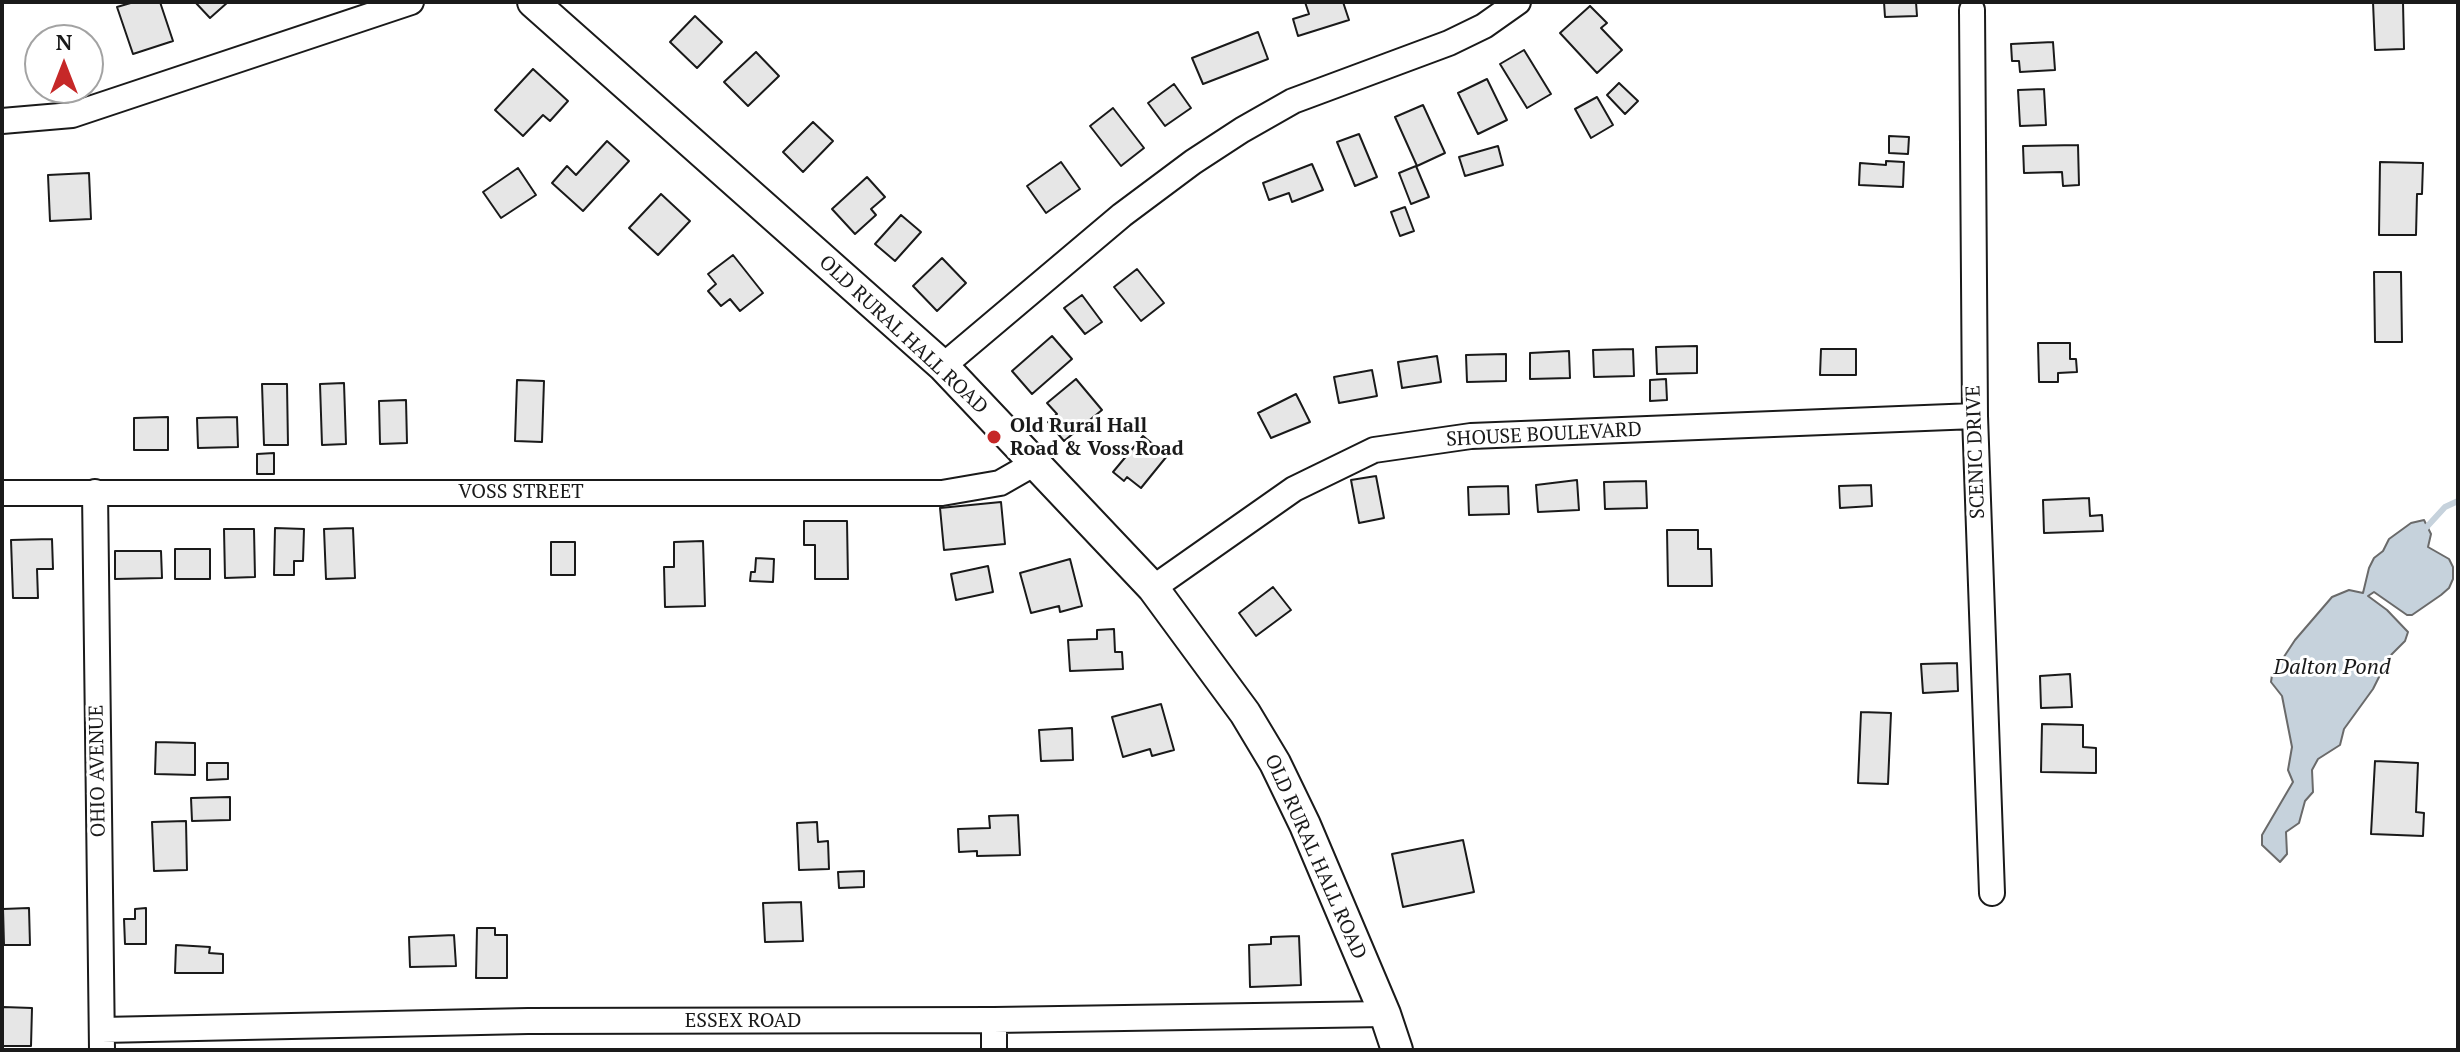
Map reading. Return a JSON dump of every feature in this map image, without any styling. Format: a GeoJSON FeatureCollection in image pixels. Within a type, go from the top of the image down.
{"type":"FeatureCollection","features":[{"type":"Feature","properties":{"kind":"main road","name":"OLD RURAL HALL ROAD"},"geometry":{"type":"LineString","coordinates":[[533,2],[943,366],[1153,588],[1245,713],[1275,763],[1305,825],[1385,1014],[1397,1050]]}},
{"type":"Feature","properties":{"kind":"street"},"geometry":{"type":"LineString","coordinates":[[2,121],[72,115],[411,2]]}},
{"type":"Feature","properties":{"kind":"street"},"geometry":{"type":"LineString","coordinates":[[943,366],[1122,215],[1242,130],[1293,101],[1449,43],[1484,26],[1518,2]]}},
{"type":"Feature","properties":{"kind":"street","name":"SCENIC DRIVE"},"geometry":{"type":"LineString","coordinates":[[1972,10],[1975,416],[1992,893]]}},
{"type":"Feature","properties":{"kind":"street","name":"SHOUSE BOULEVARD"},"geometry":{"type":"LineString","coordinates":[[1153,588],[1294,489],[1374,450],[1471,436],[1975,416]]}},
{"type":"Feature","properties":{"kind":"street","name":"VOSS STREET"},"geometry":{"type":"LineString","coordinates":[[2,493],[942,493],[1000,483],[1035,463]]}},
{"type":"Feature","properties":{"kind":"street","name":"OHIO AVENUE"},"geometry":{"type":"LineString","coordinates":[[95,492],[102,1040]]}},
{"type":"Feature","properties":{"kind":"street","name":"ESSEX ROAD"},"geometry":{"type":"LineString","coordinates":[[102,1040],[544,1021],[994,1020],[1385,1014]]}},
{"type":"Feature","properties":{"kind":"street"},"geometry":{"type":"LineString","coordinates":[[994,1020],[994,1050]]}},
{"type":"Feature","properties":{"kind":"water","name":"Dalton Pond"},"geometry":{"type":"Polygon","coordinates":[[[2424,520],[2431,534],[2428,547],[2449,559],[2453,579],[2449,588],[2412,615],[2407,615],[2374,592],[2368,596],[2408,632],[2405,641],[2389,657],[2373,689],[2344,729],[2340,745],[2318,759],[2312,770],[2313,792],[2305,801],[2299,823],[2286,832],[2287,854],[2280,862],[2262,845],[2262,835],[2293,782],[2288,770],[2292,747],[2282,696],[2271,682],[2272,675],[2295,640],[2332,597],[2349,590],[2363,593],[2369,568],[2389,539],[2411,523],[2424,520]]]}},
{"type":"Feature","properties":{"kind":"building"},"geometry":{"type":"Polygon","coordinates":[[[134,2],[160,2],[173,41],[133,54],[117,7],[134,2]]]}},
{"type":"Feature","properties":{"kind":"building"},"geometry":{"type":"Polygon","coordinates":[[[195,2],[228,2],[210,18],[195,2]]]}},
{"type":"Feature","properties":{"kind":"building"},"geometry":{"type":"Polygon","coordinates":[[[1305,2],[1343,2],[1349,20],[1298,36],[1293,19],[1309,14],[1305,2]]]}},
{"type":"Feature","properties":{"kind":"building"},"geometry":{"type":"Polygon","coordinates":[[[1884,2],[1916,2],[1917,16],[1885,17],[1884,2]]]}},
{"type":"Feature","properties":{"kind":"building"},"geometry":{"type":"Polygon","coordinates":[[[2373,2],[2403,2],[2404,49],[2375,50],[2373,2]]]}},
{"type":"Feature","properties":{"kind":"building"},"geometry":{"type":"Polygon","coordinates":[[[1590,6],[1607,23],[1601,28],[1622,50],[1597,73],[1560,33],[1590,6]]]}},
{"type":"Feature","properties":{"kind":"building"},"geometry":{"type":"Polygon","coordinates":[[[695,16],[722,42],[697,68],[670,42],[695,16]]]}},
{"type":"Feature","properties":{"kind":"building"},"geometry":{"type":"Polygon","coordinates":[[[1258,32],[1268,59],[1203,84],[1192,58],[1258,32]]]}},
{"type":"Feature","properties":{"kind":"building"},"geometry":{"type":"Polygon","coordinates":[[[2053,42],[2055,70],[2020,72],[2019,61],[2012,61],[2011,44],[2053,42]]]}},
{"type":"Feature","properties":{"kind":"building"},"geometry":{"type":"Polygon","coordinates":[[[1524,50],[1551,94],[1527,108],[1500,64],[1524,50]]]}},
{"type":"Feature","properties":{"kind":"building"},"geometry":{"type":"Polygon","coordinates":[[[756,52],[779,76],[748,106],[724,82],[756,52]]]}},
{"type":"Feature","properties":{"kind":"building"},"geometry":{"type":"Polygon","coordinates":[[[533,69],[568,101],[550,121],[543,115],[523,136],[495,110],[533,69]]]}},
{"type":"Feature","properties":{"kind":"building"},"geometry":{"type":"Polygon","coordinates":[[[1487,79],[1507,120],[1478,134],[1458,93],[1487,79]]]}},
{"type":"Feature","properties":{"kind":"building"},"geometry":{"type":"Polygon","coordinates":[[[1619,83],[1638,101],[1625,114],[1607,95],[1619,83]]]}},
{"type":"Feature","properties":{"kind":"building"},"geometry":{"type":"Polygon","coordinates":[[[1174,84],[1191,108],[1165,126],[1148,103],[1174,84]]]}},
{"type":"Feature","properties":{"kind":"building"},"geometry":{"type":"Polygon","coordinates":[[[2044,89],[2046,125],[2020,126],[2018,90],[2044,89]]]}},
{"type":"Feature","properties":{"kind":"building"},"geometry":{"type":"Polygon","coordinates":[[[1597,97],[1613,125],[1591,138],[1575,109],[1597,97]]]}},
{"type":"Feature","properties":{"kind":"building"},"geometry":{"type":"Polygon","coordinates":[[[1423,105],[1445,153],[1417,166],[1395,117],[1423,105]]]}},
{"type":"Feature","properties":{"kind":"building"},"geometry":{"type":"Polygon","coordinates":[[[1113,108],[1144,148],[1121,166],[1090,126],[1113,108]]]}},
{"type":"Feature","properties":{"kind":"building"},"geometry":{"type":"Polygon","coordinates":[[[813,122],[833,141],[803,172],[783,152],[813,122]]]}},
{"type":"Feature","properties":{"kind":"building"},"geometry":{"type":"Polygon","coordinates":[[[1359,134],[1377,177],[1355,186],[1337,142],[1359,134]]]}},
{"type":"Feature","properties":{"kind":"building"},"geometry":{"type":"Polygon","coordinates":[[[1889,136],[1909,137],[1908,154],[1889,153],[1889,136]]]}},
{"type":"Feature","properties":{"kind":"building"},"geometry":{"type":"Polygon","coordinates":[[[607,141],[629,161],[583,211],[552,183],[567,166],[576,175],[607,141]]]}},
{"type":"Feature","properties":{"kind":"building"},"geometry":{"type":"Polygon","coordinates":[[[2078,145],[2079,185],[2063,186],[2062,172],[2024,173],[2023,146],[2078,145]]]}},
{"type":"Feature","properties":{"kind":"building"},"geometry":{"type":"Polygon","coordinates":[[[1498,146],[1503,165],[1465,176],[1459,157],[1498,146]]]}},
{"type":"Feature","properties":{"kind":"building"},"geometry":{"type":"Polygon","coordinates":[[[1886,161],[1904,162],[1903,187],[1859,185],[1860,163],[1886,165],[1886,161]]]}},
{"type":"Feature","properties":{"kind":"building"},"geometry":{"type":"Polygon","coordinates":[[[1061,162],[1080,189],[1046,213],[1027,186],[1061,162]]]}},
{"type":"Feature","properties":{"kind":"building"},"geometry":{"type":"Polygon","coordinates":[[[2380,162],[2423,163],[2422,194],[2417,194],[2416,235],[2379,235],[2380,162]]]}},
{"type":"Feature","properties":{"kind":"building"},"geometry":{"type":"Polygon","coordinates":[[[1312,164],[1323,190],[1292,202],[1289,193],[1269,200],[1263,183],[1312,164]]]}},
{"type":"Feature","properties":{"kind":"building"},"geometry":{"type":"Polygon","coordinates":[[[1416,166],[1429,197],[1411,204],[1399,173],[1416,166]]]}},
{"type":"Feature","properties":{"kind":"building"},"geometry":{"type":"Polygon","coordinates":[[[518,168],[536,195],[501,218],[483,192],[518,168]]]}},
{"type":"Feature","properties":{"kind":"building"},"geometry":{"type":"Polygon","coordinates":[[[89,173],[91,219],[50,221],[48,175],[89,173]]]}},
{"type":"Feature","properties":{"kind":"building"},"geometry":{"type":"Polygon","coordinates":[[[867,177],[885,197],[871,209],[876,215],[855,234],[832,209],[867,177]]]}},
{"type":"Feature","properties":{"kind":"building"},"geometry":{"type":"Polygon","coordinates":[[[661,194],[690,221],[658,255],[629,228],[661,194]]]}},
{"type":"Feature","properties":{"kind":"building"},"geometry":{"type":"Polygon","coordinates":[[[1405,207],[1414,231],[1400,236],[1391,212],[1405,207]]]}},
{"type":"Feature","properties":{"kind":"building"},"geometry":{"type":"Polygon","coordinates":[[[901,215],[921,232],[895,261],[875,244],[901,215]]]}},
{"type":"Feature","properties":{"kind":"building"},"geometry":{"type":"Polygon","coordinates":[[[733,255],[763,293],[740,311],[730,299],[721,306],[708,291],[716,284],[708,274],[733,255]]]}},
{"type":"Feature","properties":{"kind":"building"},"geometry":{"type":"Polygon","coordinates":[[[942,258],[966,283],[937,311],[913,286],[942,258]]]}},
{"type":"Feature","properties":{"kind":"building"},"geometry":{"type":"Polygon","coordinates":[[[1137,269],[1164,303],[1141,321],[1114,287],[1137,269]]]}},
{"type":"Feature","properties":{"kind":"building"},"geometry":{"type":"Polygon","coordinates":[[[2374,272],[2401,272],[2402,342],[2375,342],[2374,272]]]}},
{"type":"Feature","properties":{"kind":"building"},"geometry":{"type":"Polygon","coordinates":[[[1082,295],[1102,322],[1085,334],[1064,308],[1082,295]]]}},
{"type":"Feature","properties":{"kind":"building"},"geometry":{"type":"Polygon","coordinates":[[[1052,336],[1072,359],[1032,394],[1012,371],[1052,336]]]}},
{"type":"Feature","properties":{"kind":"building"},"geometry":{"type":"Polygon","coordinates":[[[2038,343],[2070,343],[2070,359],[2076,359],[2077,372],[2058,373],[2058,382],[2039,382],[2038,343]]]}},
{"type":"Feature","properties":{"kind":"building"},"geometry":{"type":"Polygon","coordinates":[[[1697,346],[1697,373],[1657,374],[1656,347],[1697,346]]]}},
{"type":"Feature","properties":{"kind":"building"},"geometry":{"type":"Polygon","coordinates":[[[1633,349],[1634,376],[1594,377],[1593,350],[1633,349]]]}},
{"type":"Feature","properties":{"kind":"building"},"geometry":{"type":"Polygon","coordinates":[[[1821,349],[1856,349],[1856,375],[1820,375],[1821,349]]]}},
{"type":"Feature","properties":{"kind":"building"},"geometry":{"type":"Polygon","coordinates":[[[1569,351],[1570,378],[1530,379],[1530,353],[1569,351]]]}},
{"type":"Feature","properties":{"kind":"building"},"geometry":{"type":"Polygon","coordinates":[[[1506,354],[1506,381],[1467,382],[1466,355],[1506,354]]]}},
{"type":"Feature","properties":{"kind":"building"},"geometry":{"type":"Polygon","coordinates":[[[1437,356],[1441,382],[1402,388],[1398,362],[1437,356]]]}},
{"type":"Feature","properties":{"kind":"building"},"geometry":{"type":"Polygon","coordinates":[[[1372,370],[1377,396],[1339,403],[1334,377],[1372,370]]]}},
{"type":"Feature","properties":{"kind":"building"},"geometry":{"type":"Polygon","coordinates":[[[1076,379],[1102,410],[1064,441],[1048,422],[1057,414],[1047,403],[1076,379]]]}},
{"type":"Feature","properties":{"kind":"building"},"geometry":{"type":"Polygon","coordinates":[[[1666,379],[1667,400],[1650,401],[1650,380],[1666,379]]]}},
{"type":"Feature","properties":{"kind":"building"},"geometry":{"type":"Polygon","coordinates":[[[517,380],[544,381],[542,442],[515,441],[517,380]]]}},
{"type":"Feature","properties":{"kind":"building"},"geometry":{"type":"Polygon","coordinates":[[[344,383],[346,444],[322,445],[320,384],[344,383]]]}},
{"type":"Feature","properties":{"kind":"building"},"geometry":{"type":"Polygon","coordinates":[[[262,384],[287,384],[288,445],[264,445],[262,384]]]}},
{"type":"Feature","properties":{"kind":"building"},"geometry":{"type":"Polygon","coordinates":[[[1296,394],[1310,422],[1271,438],[1258,413],[1296,394]]]}},
{"type":"Feature","properties":{"kind":"building"},"geometry":{"type":"Polygon","coordinates":[[[406,400],[407,443],[380,444],[379,401],[406,400]]]}},
{"type":"Feature","properties":{"kind":"building"},"geometry":{"type":"Polygon","coordinates":[[[168,417],[168,450],[134,450],[134,418],[168,417]]]}},
{"type":"Feature","properties":{"kind":"building"},"geometry":{"type":"Polygon","coordinates":[[[237,417],[238,447],[198,448],[197,418],[237,417]]]}},
{"type":"Feature","properties":{"kind":"building"},"geometry":{"type":"Polygon","coordinates":[[[1143,436],[1167,456],[1141,488],[1127,477],[1124,481],[1113,472],[1143,436]]]}},
{"type":"Feature","properties":{"kind":"building"},"geometry":{"type":"Polygon","coordinates":[[[274,453],[274,474],[257,474],[257,454],[274,453]]]}},
{"type":"Feature","properties":{"kind":"building"},"geometry":{"type":"Polygon","coordinates":[[[1376,476],[1384,518],[1359,523],[1351,480],[1376,476]]]}},
{"type":"Feature","properties":{"kind":"building"},"geometry":{"type":"Polygon","coordinates":[[[1577,480],[1579,510],[1538,512],[1536,485],[1577,480]]]}},
{"type":"Feature","properties":{"kind":"building"},"geometry":{"type":"Polygon","coordinates":[[[1646,481],[1647,508],[1605,509],[1604,482],[1646,481]]]}},
{"type":"Feature","properties":{"kind":"building"},"geometry":{"type":"Polygon","coordinates":[[[1871,485],[1872,506],[1840,508],[1839,486],[1871,485]]]}},
{"type":"Feature","properties":{"kind":"building"},"geometry":{"type":"Polygon","coordinates":[[[1508,486],[1509,514],[1469,515],[1468,487],[1508,486]]]}},
{"type":"Feature","properties":{"kind":"building"},"geometry":{"type":"Polygon","coordinates":[[[2089,498],[2090,516],[2102,515],[2103,531],[2044,533],[2043,500],[2089,498]]]}},
{"type":"Feature","properties":{"kind":"building"},"geometry":{"type":"Polygon","coordinates":[[[1001,502],[1005,544],[944,550],[940,508],[1001,502]]]}},
{"type":"Feature","properties":{"kind":"building"},"geometry":{"type":"Polygon","coordinates":[[[804,521],[847,521],[848,579],[815,579],[815,545],[804,545],[804,521]]]}},
{"type":"Feature","properties":{"kind":"building"},"geometry":{"type":"Polygon","coordinates":[[[275,528],[304,529],[303,561],[294,561],[294,575],[274,575],[275,528]]]}},
{"type":"Feature","properties":{"kind":"building"},"geometry":{"type":"Polygon","coordinates":[[[353,528],[355,578],[326,579],[324,529],[353,528]]]}},
{"type":"Feature","properties":{"kind":"building"},"geometry":{"type":"Polygon","coordinates":[[[224,529],[254,529],[255,577],[225,578],[224,529]]]}},
{"type":"Feature","properties":{"kind":"building"},"geometry":{"type":"Polygon","coordinates":[[[1667,530],[1698,530],[1698,549],[1711,549],[1712,586],[1668,586],[1667,530]]]}},
{"type":"Feature","properties":{"kind":"building"},"geometry":{"type":"Polygon","coordinates":[[[52,539],[53,569],[37,569],[38,598],[13,598],[11,540],[52,539]]]}},
{"type":"Feature","properties":{"kind":"building"},"geometry":{"type":"Polygon","coordinates":[[[703,541],[705,606],[665,607],[664,567],[674,567],[674,542],[703,541]]]}},
{"type":"Feature","properties":{"kind":"building"},"geometry":{"type":"Polygon","coordinates":[[[551,542],[575,542],[575,575],[551,575],[551,542]]]}},
{"type":"Feature","properties":{"kind":"building"},"geometry":{"type":"Polygon","coordinates":[[[175,549],[210,549],[210,579],[175,579],[175,549]]]}},
{"type":"Feature","properties":{"kind":"building"},"geometry":{"type":"Polygon","coordinates":[[[115,551],[161,551],[162,578],[115,579],[115,551]]]}},
{"type":"Feature","properties":{"kind":"building"},"geometry":{"type":"Polygon","coordinates":[[[756,558],[774,559],[773,582],[750,581],[751,572],[755,572],[756,558]]]}},
{"type":"Feature","properties":{"kind":"building"},"geometry":{"type":"Polygon","coordinates":[[[1070,559],[1082,606],[1060,612],[1059,606],[1031,613],[1020,573],[1070,559]]]}},
{"type":"Feature","properties":{"kind":"building"},"geometry":{"type":"Polygon","coordinates":[[[988,566],[993,592],[956,600],[951,574],[988,566]]]}},
{"type":"Feature","properties":{"kind":"building"},"geometry":{"type":"Polygon","coordinates":[[[1273,587],[1291,610],[1256,636],[1239,613],[1273,587]]]}},
{"type":"Feature","properties":{"kind":"building"},"geometry":{"type":"Polygon","coordinates":[[[1114,629],[1115,652],[1122,652],[1123,669],[1070,671],[1068,640],[1097,639],[1097,630],[1114,629]]]}},
{"type":"Feature","properties":{"kind":"building"},"geometry":{"type":"Polygon","coordinates":[[[1957,663],[1958,691],[1923,693],[1921,664],[1957,663]]]}},
{"type":"Feature","properties":{"kind":"building"},"geometry":{"type":"Polygon","coordinates":[[[2070,674],[2072,707],[2041,708],[2040,676],[2070,674]]]}},
{"type":"Feature","properties":{"kind":"building"},"geometry":{"type":"Polygon","coordinates":[[[1161,704],[1174,750],[1152,756],[1150,749],[1123,757],[1112,717],[1161,704]]]}},
{"type":"Feature","properties":{"kind":"building"},"geometry":{"type":"Polygon","coordinates":[[[1861,712],[1891,713],[1888,784],[1858,783],[1861,712]]]}},
{"type":"Feature","properties":{"kind":"building"},"geometry":{"type":"Polygon","coordinates":[[[2042,724],[2083,725],[2083,747],[2096,748],[2096,773],[2041,772],[2042,724]]]}},
{"type":"Feature","properties":{"kind":"building"},"geometry":{"type":"Polygon","coordinates":[[[1072,728],[1073,760],[1041,761],[1039,730],[1072,728]]]}},
{"type":"Feature","properties":{"kind":"building"},"geometry":{"type":"Polygon","coordinates":[[[156,742],[195,743],[195,775],[155,774],[156,742]]]}},
{"type":"Feature","properties":{"kind":"building"},"geometry":{"type":"Polygon","coordinates":[[[2375,761],[2418,763],[2416,812],[2424,813],[2423,836],[2371,834],[2375,761]]]}},
{"type":"Feature","properties":{"kind":"building"},"geometry":{"type":"Polygon","coordinates":[[[207,763],[228,763],[228,779],[207,780],[207,763]]]}},
{"type":"Feature","properties":{"kind":"building"},"geometry":{"type":"Polygon","coordinates":[[[230,797],[230,820],[192,821],[191,798],[230,797]]]}},
{"type":"Feature","properties":{"kind":"building"},"geometry":{"type":"Polygon","coordinates":[[[1018,815],[1020,855],[977,856],[977,851],[959,852],[958,829],[990,828],[989,816],[1018,815]]]}},
{"type":"Feature","properties":{"kind":"building"},"geometry":{"type":"Polygon","coordinates":[[[186,821],[187,870],[154,871],[152,822],[186,821]]]}},
{"type":"Feature","properties":{"kind":"building"},"geometry":{"type":"Polygon","coordinates":[[[817,822],[818,842],[828,841],[829,869],[799,870],[797,823],[817,822]]]}},
{"type":"Feature","properties":{"kind":"building"},"geometry":{"type":"Polygon","coordinates":[[[1463,840],[1474,892],[1403,907],[1392,854],[1463,840]]]}},
{"type":"Feature","properties":{"kind":"building"},"geometry":{"type":"Polygon","coordinates":[[[864,871],[864,887],[839,888],[838,872],[864,871]]]}},
{"type":"Feature","properties":{"kind":"building"},"geometry":{"type":"Polygon","coordinates":[[[801,902],[803,941],[765,942],[763,903],[801,902]]]}},
{"type":"Feature","properties":{"kind":"building"},"geometry":{"type":"Polygon","coordinates":[[[29,908],[30,945],[4,945],[3,909],[29,908]]]}},
{"type":"Feature","properties":{"kind":"building"},"geometry":{"type":"Polygon","coordinates":[[[146,908],[146,944],[125,944],[124,919],[135,919],[135,909],[146,908]]]}},
{"type":"Feature","properties":{"kind":"building"},"geometry":{"type":"Polygon","coordinates":[[[477,928],[495,928],[495,935],[507,935],[507,978],[476,978],[477,928]]]}},
{"type":"Feature","properties":{"kind":"building"},"geometry":{"type":"Polygon","coordinates":[[[454,935],[456,966],[410,967],[409,937],[454,935]]]}},
{"type":"Feature","properties":{"kind":"building"},"geometry":{"type":"Polygon","coordinates":[[[1299,936],[1301,985],[1250,987],[1249,945],[1271,944],[1271,937],[1299,936]]]}},
{"type":"Feature","properties":{"kind":"building"},"geometry":{"type":"Polygon","coordinates":[[[176,945],[210,947],[209,953],[223,954],[223,973],[175,973],[176,945]]]}},
{"type":"Feature","properties":{"kind":"building"},"geometry":{"type":"Polygon","coordinates":[[[3,1007],[32,1008],[31,1046],[3,1046],[3,1007]]]}},
{"type":"Feature","properties":{"kind":"waterway"},"geometry":{"type":"LineString","coordinates":[[2423,531],[2445,507],[2458,501]]}},
{"type":"Feature","properties":{"kind":"place","name":"Old Rural Hall Road & Voss Road"},"geometry":{"type":"Point","coordinates":[994,437]}}]}
